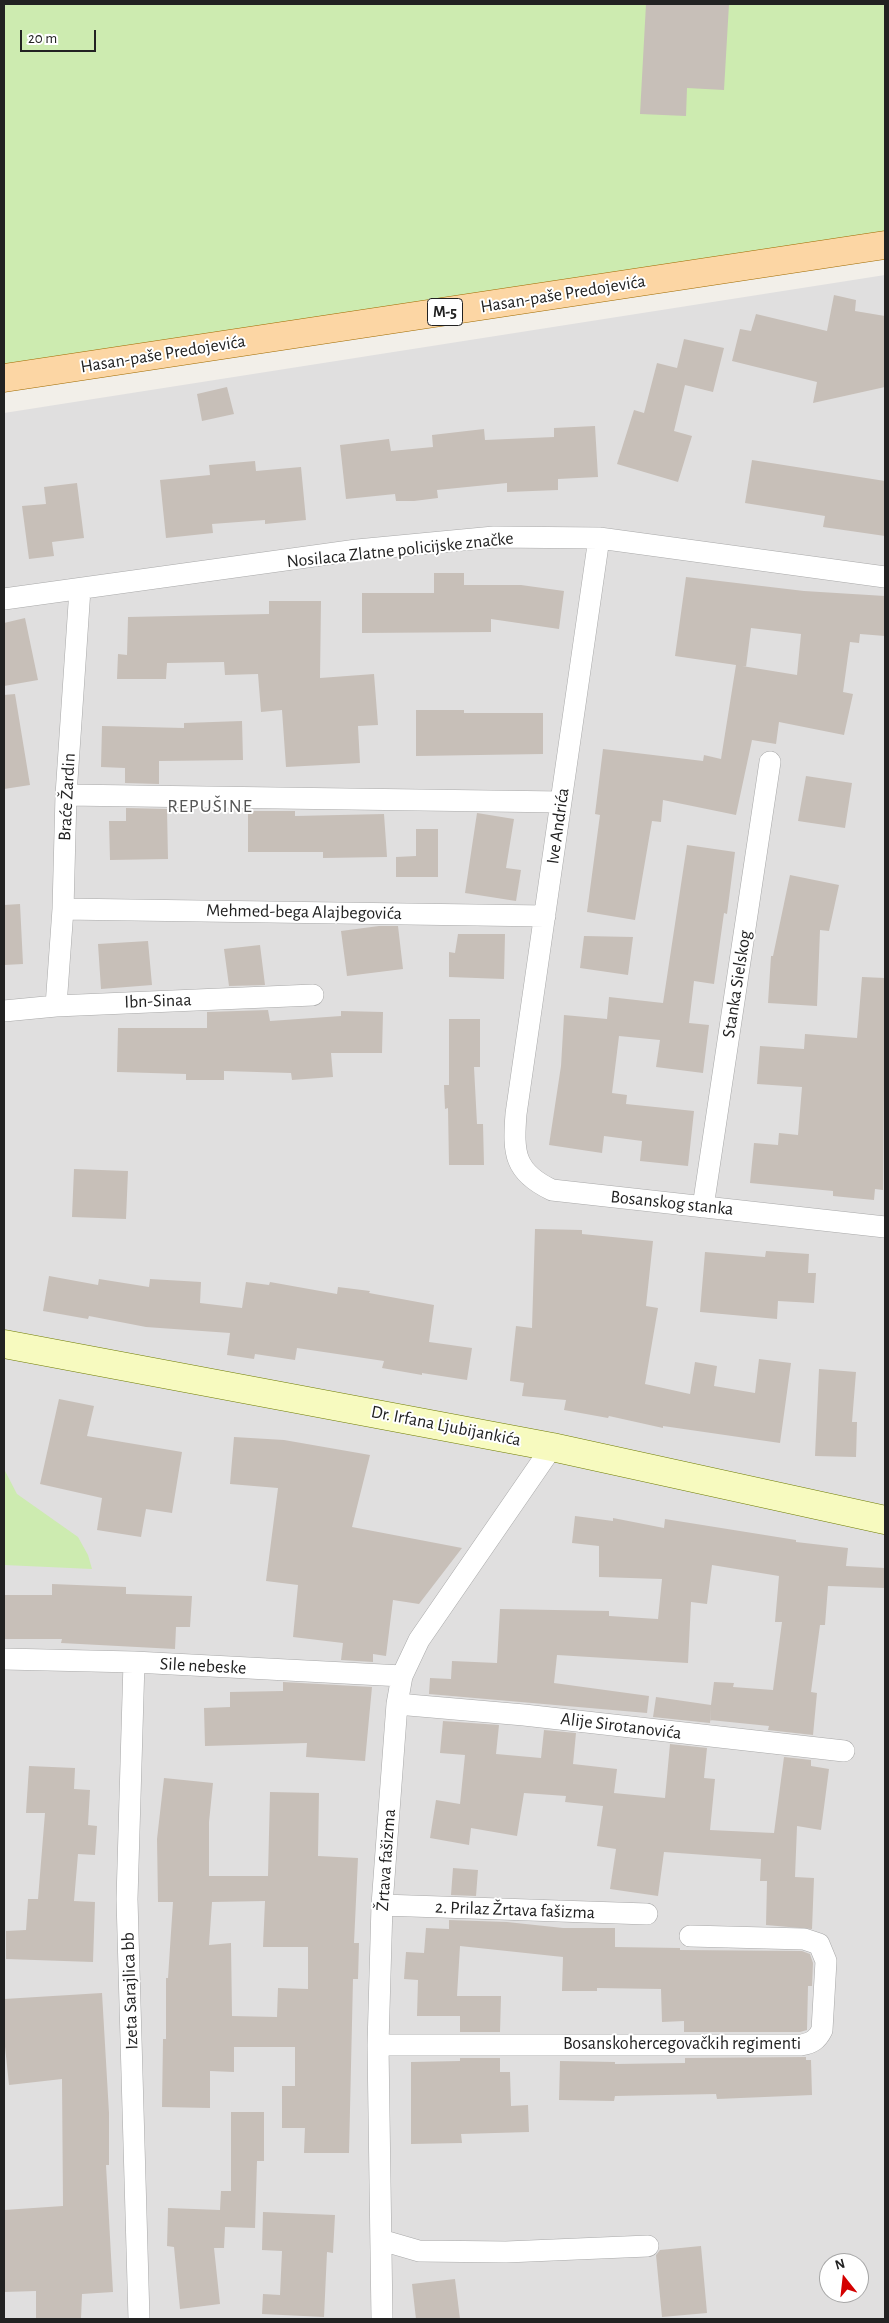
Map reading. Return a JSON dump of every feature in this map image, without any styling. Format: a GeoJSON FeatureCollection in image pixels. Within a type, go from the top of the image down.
{"type":"FeatureCollection","features":[{"type":"Feature","properties":{"kind":"main road","name":"Hasan-paše Predojevića"},"geometry":{"type":"LineString","coordinates":[[4,378],[885,245]]}},
{"type":"Feature","properties":{"kind":"main road","name":"Dr. Irfana Ljubijankića"},"geometry":{"type":"LineString","coordinates":[[4,1344],[552,1447],[885,1520]]}},
{"type":"Feature","properties":{"kind":"street","name":"Nosilaca Zlatne policijske značke"},"geometry":{"type":"LineString","coordinates":[[4,599],[357,550],[494,537],[599,538],[885,577]]}},
{"type":"Feature","properties":{"kind":"street","name":"Ive Andrića"},"geometry":{"type":"LineString","coordinates":[[516,1114],[599,538]]}},
{"type":"Feature","properties":{"kind":"street","name":"Braće Žardin"},"geometry":{"type":"LineString","coordinates":[[56,1006],[63,909],[66,795],[80,589]]}},
{"type":"Feature","properties":{"kind":"street","name":"Stanka Sielskog"},"geometry":{"type":"LineString","coordinates":[[703,1207],[770,762]]}},
{"type":"Feature","properties":{"kind":"street"},"geometry":{"type":"LineString","coordinates":[[66,795],[560,802]]}},
{"type":"Feature","properties":{"kind":"street","name":"Mehmed-bega Alajbegovića"},"geometry":{"type":"LineString","coordinates":[[63,909],[546,916]]}},
{"type":"Feature","properties":{"kind":"street","name":"Ibn-Sinaa"},"geometry":{"type":"LineString","coordinates":[[4,1011],[56,1006],[313,995]]}},
{"type":"Feature","properties":{"kind":"street","name":"Bosanskog stanka"},"geometry":{"type":"LineString","coordinates":[[516,1114],[514,1142],[520,1164],[533,1181],[552,1190],[885,1227]]}},
{"type":"Feature","properties":{"kind":"street","name":"Žrtava fašizma"},"geometry":{"type":"LineString","coordinates":[[382,2319],[378,2045],[382,1905],[397,1704],[402,1676],[419,1640],[552,1447]]}},
{"type":"Feature","properties":{"kind":"street","name":"Sile nebeske"},"geometry":{"type":"LineString","coordinates":[[4,1659],[134,1662],[402,1676]]}},
{"type":"Feature","properties":{"kind":"street","name":"Izeta Sarajlica bb"},"geometry":{"type":"LineString","coordinates":[[134,1662],[127,1900],[139,2319]]}},
{"type":"Feature","properties":{"kind":"street","name":"Alije Sirotanovića"},"geometry":{"type":"LineString","coordinates":[[397,1704],[524,1715],[844,1751]]}},
{"type":"Feature","properties":{"kind":"street","name":"2. Prilaz Žrtava fašizma"},"geometry":{"type":"LineString","coordinates":[[382,1905],[648,1914]]}},
{"type":"Feature","properties":{"kind":"street","name":"Bosanskohercegovačkih regimenti"},"geometry":{"type":"LineString","coordinates":[[378,2045],[801,2045],[815,2041],[819,2037],[822,2030],[826,1962],[820,1944],[804,1939],[690,1936]]}},
{"type":"Feature","properties":{"kind":"street"},"geometry":{"type":"LineString","coordinates":[[381,2240],[419,2252],[506,2252],[648,2246]]}},
{"type":"Feature","properties":{"kind":"shaded area"},"geometry":{"type":"Polygon","coordinates":[[[885,275],[885,2319],[4,2319],[4,413],[885,275]]]}},
{"type":"Feature","properties":{"kind":"green space"},"geometry":{"type":"Polygon","coordinates":[[[4,4],[885,4],[885,245],[4,378],[4,4]]]}},
{"type":"Feature","properties":{"kind":"green space"},"geometry":{"type":"Polygon","coordinates":[[[4,1469],[17,1494],[78,1537],[88,1555],[92,1569],[4,1565],[4,1469]]]}},
{"type":"Feature","properties":{"kind":"building"},"geometry":{"type":"Polygon","coordinates":[[[646,4],[729,4],[724,90],[687,88],[686,116],[640,114],[646,4]]]}},
{"type":"Feature","properties":{"kind":"building"},"geometry":{"type":"Polygon","coordinates":[[[834,295],[856,300],[855,311],[885,316],[885,387],[813,403],[817,382],[732,361],[740,329],[751,331],[756,314],[827,331],[834,295]]]}},
{"type":"Feature","properties":{"kind":"building"},"geometry":{"type":"Polygon","coordinates":[[[684,339],[724,348],[713,392],[685,385],[674,431],[692,436],[678,482],[617,464],[634,410],[644,413],[657,363],[677,368],[684,339]]]}},
{"type":"Feature","properties":{"kind":"building"},"geometry":{"type":"Polygon","coordinates":[[[227,387],[234,414],[202,421],[197,394],[227,387]]]}},
{"type":"Feature","properties":{"kind":"building"},"geometry":{"type":"Polygon","coordinates":[[[595,426],[598,477],[558,479],[558,490],[507,492],[507,483],[437,490],[438,498],[414,501],[396,501],[395,494],[346,499],[340,445],[389,439],[391,451],[433,447],[432,435],[484,429],[485,440],[554,437],[554,428],[595,426]]]}},
{"type":"Feature","properties":{"kind":"building"},"geometry":{"type":"Polygon","coordinates":[[[752,460],[885,481],[885,536],[823,527],[825,516],[745,503],[752,460]]]}},
{"type":"Feature","properties":{"kind":"building"},"geometry":{"type":"Polygon","coordinates":[[[255,461],[256,471],[301,467],[306,520],[265,524],[265,520],[212,524],[213,533],[166,538],[160,480],[210,475],[209,465],[255,461]]]}},
{"type":"Feature","properties":{"kind":"building"},"geometry":{"type":"Polygon","coordinates":[[[77,483],[84,538],[52,542],[54,556],[29,559],[22,506],[46,504],[44,487],[77,483]]]}},
{"type":"Feature","properties":{"kind":"building"},"geometry":{"type":"Polygon","coordinates":[[[434,573],[464,573],[464,585],[521,585],[564,591],[559,629],[491,619],[491,632],[362,633],[362,593],[434,593],[434,573]]]}},
{"type":"Feature","properties":{"kind":"building"},"geometry":{"type":"Polygon","coordinates":[[[686,577],[804,591],[885,596],[885,636],[860,634],[859,643],[850,642],[843,692],[853,694],[844,735],[779,722],[776,744],[752,740],[736,815],[663,800],[661,822],[652,821],[635,920],[587,912],[600,815],[595,814],[603,749],[703,761],[704,755],[721,759],[736,665],[675,656],[686,577]],[[751,628],[746,667],[797,675],[801,634],[751,628]]]}},
{"type":"Feature","properties":{"kind":"building"},"geometry":{"type":"Polygon","coordinates":[[[269,601],[321,601],[320,678],[374,674],[378,725],[358,726],[360,763],[286,767],[282,710],[261,712],[258,674],[225,675],[224,662],[167,663],[166,679],[117,679],[118,654],[127,655],[128,617],[269,614],[269,601]]]}},
{"type":"Feature","properties":{"kind":"building"},"geometry":{"type":"Polygon","coordinates":[[[25,618],[38,680],[4,686],[4,623],[25,618]]]}},
{"type":"Feature","properties":{"kind":"building"},"geometry":{"type":"Polygon","coordinates":[[[15,694],[30,785],[4,789],[4,695],[15,694]]]}},
{"type":"Feature","properties":{"kind":"building"},"geometry":{"type":"Polygon","coordinates":[[[416,710],[464,710],[464,713],[543,713],[543,754],[416,756],[416,710]]]}},
{"type":"Feature","properties":{"kind":"building"},"geometry":{"type":"Polygon","coordinates":[[[242,721],[243,760],[159,761],[159,784],[125,783],[125,768],[101,767],[102,726],[184,728],[184,723],[242,721]]]}},
{"type":"Feature","properties":{"kind":"building"},"geometry":{"type":"Polygon","coordinates":[[[806,776],[852,783],[845,828],[798,821],[806,776]]]}},
{"type":"Feature","properties":{"kind":"building"},"geometry":{"type":"Polygon","coordinates":[[[126,808],[167,809],[168,859],[110,860],[109,821],[126,821],[126,808]]]}},
{"type":"Feature","properties":{"kind":"building"},"geometry":{"type":"Polygon","coordinates":[[[248,811],[295,811],[295,816],[384,814],[387,857],[323,858],[323,852],[248,852],[248,811]]]}},
{"type":"Feature","properties":{"kind":"building"},"geometry":{"type":"Polygon","coordinates":[[[477,813],[514,819],[506,868],[521,870],[516,901],[465,893],[477,813]]]}},
{"type":"Feature","properties":{"kind":"building"},"geometry":{"type":"Polygon","coordinates":[[[416,829],[438,829],[438,877],[396,877],[396,857],[416,856],[416,829]]]}},
{"type":"Feature","properties":{"kind":"building"},"geometry":{"type":"Polygon","coordinates":[[[687,845],[735,852],[727,914],[724,913],[714,984],[694,981],[689,1023],[709,1025],[703,1073],[656,1067],[660,1040],[619,1036],[612,1093],[627,1095],[626,1104],[694,1111],[688,1166],[640,1161],[642,1141],[604,1136],[602,1153],[549,1145],[561,1066],[564,1015],[607,1019],[609,997],[663,1003],[687,845]]]}},
{"type":"Feature","properties":{"kind":"building"},"geometry":{"type":"Polygon","coordinates":[[[790,875],[839,885],[829,931],[820,930],[817,1006],[768,1003],[771,956],[773,956],[790,875]]]}},
{"type":"Feature","properties":{"kind":"building"},"geometry":{"type":"Polygon","coordinates":[[[20,904],[23,964],[4,965],[4,905],[20,904]]]}},
{"type":"Feature","properties":{"kind":"building"},"geometry":{"type":"Polygon","coordinates":[[[379,926],[398,926],[403,969],[347,976],[341,931],[379,926]]]}},
{"type":"Feature","properties":{"kind":"building"},"geometry":{"type":"Polygon","coordinates":[[[458,934],[505,934],[504,979],[449,977],[449,952],[455,953],[458,934]]]}},
{"type":"Feature","properties":{"kind":"building"},"geometry":{"type":"Polygon","coordinates":[[[584,936],[633,937],[628,975],[580,968],[584,936]]]}},
{"type":"Feature","properties":{"kind":"building"},"geometry":{"type":"Polygon","coordinates":[[[148,941],[152,985],[101,989],[98,944],[148,941]]]}},
{"type":"Feature","properties":{"kind":"building"},"geometry":{"type":"Polygon","coordinates":[[[260,945],[265,985],[229,986],[224,949],[260,945]]]}},
{"type":"Feature","properties":{"kind":"building"},"geometry":{"type":"Polygon","coordinates":[[[862,977],[885,978],[883,1190],[875,1189],[874,1200],[833,1196],[833,1191],[750,1183],[754,1143],[778,1145],[779,1133],[798,1135],[802,1087],[757,1084],[760,1046],[804,1049],[805,1034],[857,1038],[862,977]]]}},
{"type":"Feature","properties":{"kind":"building"},"geometry":{"type":"Polygon","coordinates":[[[268,1010],[270,1021],[341,1016],[341,1011],[383,1012],[382,1053],[331,1053],[333,1077],[292,1080],[291,1073],[224,1071],[224,1080],[186,1080],[186,1074],[117,1072],[118,1028],[207,1028],[207,1012],[268,1010]]]}},
{"type":"Feature","properties":{"kind":"building"},"geometry":{"type":"Polygon","coordinates":[[[449,1019],[480,1019],[480,1067],[474,1067],[477,1124],[483,1124],[484,1165],[449,1165],[448,1108],[445,1109],[444,1085],[449,1085],[449,1019]]]}},
{"type":"Feature","properties":{"kind":"building"},"geometry":{"type":"Polygon","coordinates":[[[74,1169],[128,1171],[126,1219],[72,1217],[74,1169]]]}},
{"type":"Feature","properties":{"kind":"building"},"geometry":{"type":"Polygon","coordinates":[[[535,1229],[582,1230],[582,1234],[653,1241],[646,1306],[658,1308],[645,1384],[690,1394],[695,1362],[717,1366],[714,1386],[755,1393],[759,1359],[791,1363],[780,1443],[663,1426],[663,1428],[609,1416],[608,1418],[564,1410],[566,1400],[522,1396],[524,1383],[510,1381],[516,1326],[532,1328],[535,1229]]]}},
{"type":"Feature","properties":{"kind":"building"},"geometry":{"type":"Polygon","coordinates":[[[766,1251],[809,1254],[808,1273],[816,1273],[814,1303],[778,1301],[777,1319],[700,1312],[705,1252],[765,1257],[766,1251]]]}},
{"type":"Feature","properties":{"kind":"building"},"geometry":{"type":"Polygon","coordinates":[[[49,1276],[98,1285],[99,1279],[149,1287],[150,1279],[201,1282],[200,1303],[242,1308],[246,1282],[269,1285],[270,1282],[337,1294],[338,1287],[370,1291],[369,1293],[434,1305],[429,1342],[472,1348],[467,1380],[382,1368],[384,1361],[297,1348],[295,1360],[255,1354],[254,1359],[227,1355],[230,1333],[146,1327],[89,1316],[88,1319],[43,1311],[49,1276]]]}},
{"type":"Feature","properties":{"kind":"building"},"geometry":{"type":"Polygon","coordinates":[[[819,1369],[856,1372],[852,1422],[857,1422],[856,1457],[815,1456],[819,1369]]]}},
{"type":"Feature","properties":{"kind":"building"},"geometry":{"type":"Polygon","coordinates":[[[59,1399],[94,1406],[87,1436],[182,1452],[172,1513],[146,1509],[141,1537],[97,1530],[102,1498],[40,1484],[59,1399]]]}},
{"type":"Feature","properties":{"kind":"building"},"geometry":{"type":"Polygon","coordinates":[[[234,1437],[284,1440],[370,1455],[352,1527],[462,1548],[419,1604],[393,1600],[386,1656],[373,1654],[373,1662],[341,1660],[343,1643],[293,1637],[298,1585],[266,1581],[278,1488],[230,1484],[234,1437]]]}},
{"type":"Feature","properties":{"kind":"building"},"geometry":{"type":"Polygon","coordinates":[[[575,1516],[613,1521],[613,1518],[664,1528],[665,1519],[796,1540],[796,1542],[848,1548],[846,1566],[885,1568],[885,1588],[828,1586],[825,1625],[820,1625],[811,1692],[817,1693],[813,1735],[768,1730],[769,1726],[710,1720],[710,1723],[653,1717],[656,1697],[711,1705],[714,1682],[734,1683],[733,1687],[773,1690],[782,1622],[775,1622],[779,1576],[712,1565],[707,1604],[691,1602],[688,1663],[557,1655],[554,1683],[649,1696],[647,1713],[429,1694],[430,1678],[451,1679],[452,1661],[497,1663],[500,1609],[609,1611],[609,1616],[658,1619],[662,1579],[599,1577],[599,1546],[572,1543],[575,1516]]]}},
{"type":"Feature","properties":{"kind":"building"},"geometry":{"type":"Polygon","coordinates":[[[52,1584],[126,1587],[126,1594],[192,1596],[190,1627],[176,1627],[175,1649],[61,1643],[62,1639],[4,1639],[4,1595],[52,1595],[52,1584]]]}},
{"type":"Feature","properties":{"kind":"building"},"geometry":{"type":"Polygon","coordinates":[[[283,1682],[372,1687],[365,1761],[306,1757],[307,1743],[205,1746],[204,1708],[230,1707],[230,1692],[283,1691],[283,1682]]]}},
{"type":"Feature","properties":{"kind":"building"},"geometry":{"type":"Polygon","coordinates":[[[443,1721],[499,1725],[496,1754],[541,1758],[544,1730],[576,1733],[573,1764],[617,1769],[614,1793],[665,1798],[670,1744],[707,1748],[704,1778],[715,1779],[710,1830],[774,1833],[784,1757],[811,1760],[811,1766],[829,1769],[821,1830],[797,1826],[795,1877],[814,1878],[812,1929],[766,1925],[767,1881],[760,1881],[761,1859],[664,1852],[658,1896],[610,1889],[616,1849],[597,1846],[603,1806],[565,1802],[566,1796],[524,1793],[517,1836],[471,1828],[469,1845],[430,1838],[436,1800],[460,1804],[465,1755],[440,1753],[443,1721]]]}},
{"type":"Feature","properties":{"kind":"building"},"geometry":{"type":"Polygon","coordinates":[[[29,1766],[75,1768],[74,1789],[90,1790],[88,1825],[97,1826],[95,1855],[78,1854],[74,1901],[95,1902],[93,1962],[6,1959],[6,1931],[26,1930],[28,1899],[38,1899],[45,1813],[26,1813],[29,1766]]]}},
{"type":"Feature","properties":{"kind":"building"},"geometry":{"type":"Polygon","coordinates":[[[164,1778],[213,1783],[209,1822],[209,1876],[268,1876],[270,1792],[319,1793],[318,1856],[358,1858],[354,1943],[359,1943],[358,1979],[353,1979],[349,2153],[304,2153],[305,2128],[282,2128],[282,2086],[295,2086],[295,2047],[234,2047],[234,2072],[210,2071],[210,2108],[162,2107],[163,2039],[166,2039],[166,1978],[168,1978],[173,1902],[158,1902],[157,1839],[164,1778]],[[265,1901],[212,1902],[209,1945],[231,1943],[232,2016],[277,2017],[278,1988],[308,1989],[308,1947],[263,1947],[265,1901]]]}},
{"type":"Feature","properties":{"kind":"building"},"geometry":{"type":"Polygon","coordinates":[[[453,1868],[478,1870],[476,1896],[451,1895],[453,1868]]]}},
{"type":"Feature","properties":{"kind":"building"},"geometry":{"type":"Polygon","coordinates":[[[449,1920],[507,1922],[563,1928],[615,1928],[615,1947],[680,1948],[680,1950],[802,1951],[810,1954],[813,1963],[812,1986],[808,1986],[807,2030],[800,2032],[684,2032],[684,2021],[662,2022],[661,1989],[597,1988],[597,1991],[562,1991],[563,1957],[460,1946],[457,1996],[501,1996],[500,2032],[460,2032],[460,2016],[417,2016],[418,1980],[404,1979],[406,1952],[424,1953],[426,1928],[449,1929],[449,1920]]]}},
{"type":"Feature","properties":{"kind":"building"},"geometry":{"type":"Polygon","coordinates":[[[102,1993],[109,2113],[109,2165],[106,2165],[113,2292],[82,2294],[81,2319],[36,2319],[36,2291],[4,2292],[4,2210],[63,2206],[62,2079],[9,2085],[4,2037],[4,1999],[102,1993]]]}},
{"type":"Feature","properties":{"kind":"building"},"geometry":{"type":"Polygon","coordinates":[[[806,2057],[806,2060],[811,2060],[812,2095],[717,2099],[716,2094],[615,2096],[614,2101],[559,2100],[560,2061],[615,2062],[615,2064],[685,2063],[685,2058],[806,2057]]]}},
{"type":"Feature","properties":{"kind":"building"},"geometry":{"type":"Polygon","coordinates":[[[460,2058],[500,2058],[500,2072],[510,2072],[511,2106],[528,2105],[529,2132],[461,2134],[462,2143],[411,2144],[411,2062],[460,2061],[460,2058]]]}},
{"type":"Feature","properties":{"kind":"building"},"geometry":{"type":"Polygon","coordinates":[[[231,2112],[264,2112],[264,2161],[257,2161],[255,2228],[225,2227],[224,2248],[214,2248],[220,2304],[180,2309],[174,2247],[167,2246],[168,2208],[220,2210],[221,2191],[231,2191],[231,2112]]]}},
{"type":"Feature","properties":{"kind":"building"},"geometry":{"type":"Polygon","coordinates":[[[263,2212],[335,2215],[333,2253],[327,2252],[324,2317],[262,2314],[263,2294],[280,2295],[282,2251],[262,2250],[263,2212]]]}},
{"type":"Feature","properties":{"kind":"building"},"geometry":{"type":"Polygon","coordinates":[[[701,2246],[707,2313],[662,2317],[656,2255],[660,2250],[701,2246]]]}},
{"type":"Feature","properties":{"kind":"building"},"geometry":{"type":"Polygon","coordinates":[[[455,2279],[460,2319],[416,2319],[412,2284],[455,2279]]]}},
{"type":"Feature","properties":{"kind":"district","name":"REPUŠINE"},"geometry":{"type":"Point","coordinates":[210,806]}}]}
